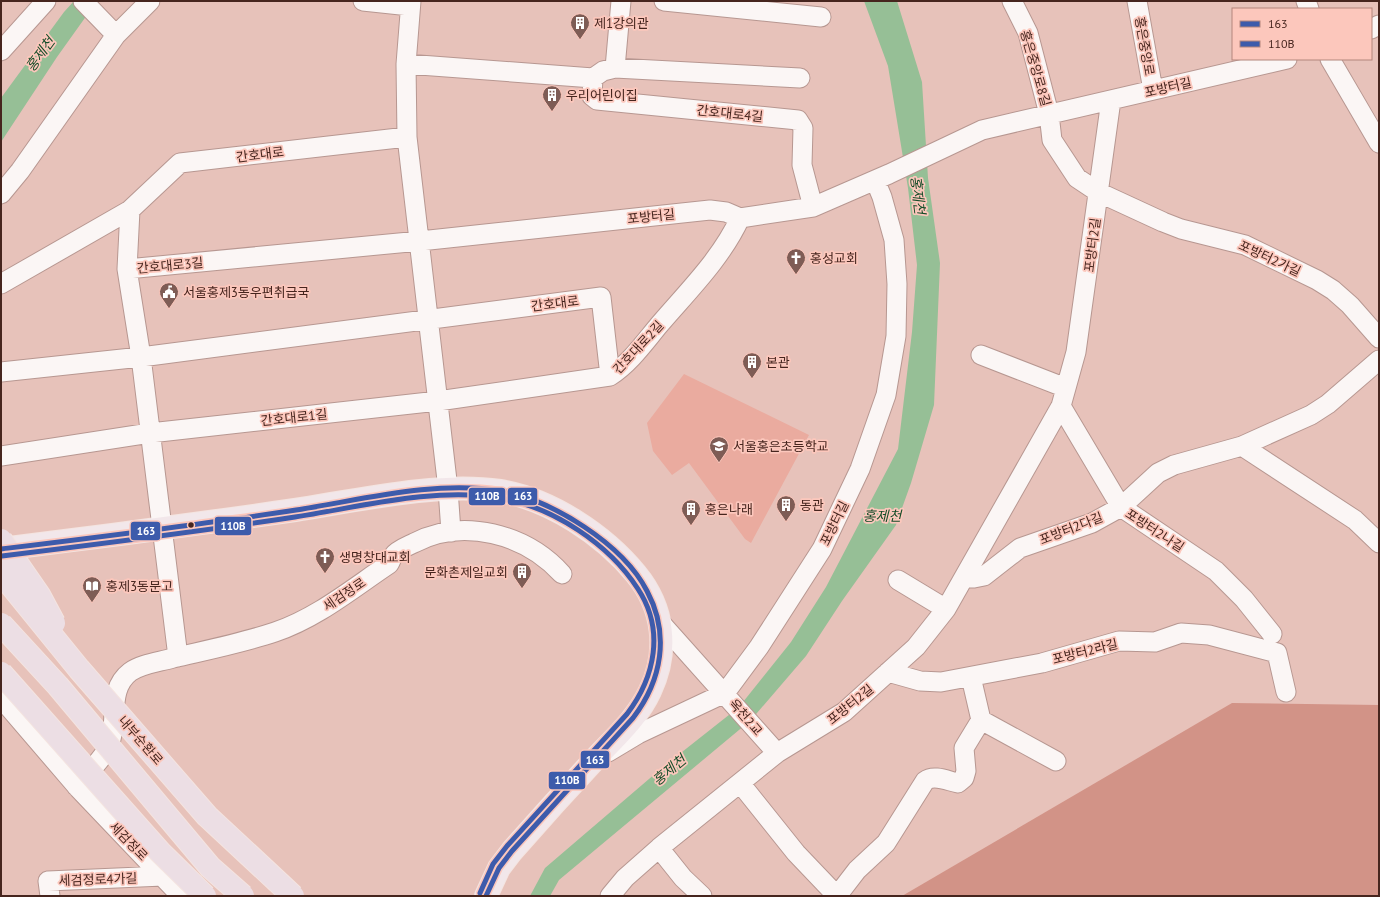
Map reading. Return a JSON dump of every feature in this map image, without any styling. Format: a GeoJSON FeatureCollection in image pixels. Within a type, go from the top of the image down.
{"type":"FeatureCollection","features":[{"type":"Feature","properties":{"kind":"highway"},"geometry":{"type":"LineString","coordinates":[[1,540],[39,595],[78,668]]}},
{"type":"Feature","properties":{"kind":"highway","name":"내부순환로"},"geometry":{"type":"LineString","coordinates":[[1,573],[78,668],[207,816],[293,896]]}},
{"type":"Feature","properties":{"kind":"highway"},"geometry":{"type":"LineString","coordinates":[[1,624],[58,686],[210,867],[243,896]]}},
{"type":"Feature","properties":{"kind":"highway"},"geometry":{"type":"LineString","coordinates":[[1,673],[160,852],[205,896]]}},
{"type":"Feature","properties":{"kind":"main road"},"geometry":{"type":"LineString","coordinates":[[1,549],[162,530],[397,495],[448,489],[498,491],[514,494],[548,507],[585,527],[606,543],[638,576],[651,597],[660,622],[662,634],[661,659],[650,692],[640,710],[512,851],[499,868],[486,896]]}},
{"type":"Feature","properties":{"kind":"street"},"geometry":{"type":"LineString","coordinates":[[1,51],[46,1]]}},
{"type":"Feature","properties":{"kind":"street"},"geometry":{"type":"LineString","coordinates":[[83,1],[116,35]]}},
{"type":"Feature","properties":{"kind":"street"},"geometry":{"type":"LineString","coordinates":[[1,194],[20,171],[116,35],[150,1]]}},
{"type":"Feature","properties":{"kind":"street"},"geometry":{"type":"LineString","coordinates":[[362,1],[411,4],[406,64],[407,137],[448,489],[451,532]]}},
{"type":"Feature","properties":{"kind":"street"},"geometry":{"type":"LineString","coordinates":[[615,68],[621,1]]}},
{"type":"Feature","properties":{"kind":"street"},"geometry":{"type":"LineString","coordinates":[[664,1],[822,17]]}},
{"type":"Feature","properties":{"kind":"street","name":"홍은중앙로8길"},"geometry":{"type":"LineString","coordinates":[[1012,1],[1028,33],[1049,114]]}},
{"type":"Feature","properties":{"kind":"street","name":"홍은중앙로"},"geometry":{"type":"LineString","coordinates":[[1137,1],[1153,90]]}},
{"type":"Feature","properties":{"kind":"street","name":"포방터길"},"geometry":{"type":"LineString","coordinates":[[420,241],[710,210],[726,212],[740,218],[813,207],[882,177],[982,130],[1283,60]]}},
{"type":"Feature","properties":{"kind":"street"},"geometry":{"type":"LineString","coordinates":[[1331,60],[1379,143]]}},
{"type":"Feature","properties":{"kind":"street"},"geometry":{"type":"LineString","coordinates":[[406,64],[593,78],[603,71],[615,68],[800,78]]}},
{"type":"Feature","properties":{"kind":"street","name":"간호대로4길"},"geometry":{"type":"LineString","coordinates":[[593,78],[592,96],[597,100],[798,120],[803,128],[802,165],[813,207]]}},
{"type":"Feature","properties":{"kind":"street","name":"포방터2길"},"geometry":{"type":"LineString","coordinates":[[610,896],[625,878],[659,848],[777,752],[844,712],[916,647],[946,609],[1063,397],[1076,352],[1111,100]]}},
{"type":"Feature","properties":{"kind":"street"},"geometry":{"type":"LineString","coordinates":[[1049,114],[1052,140],[1077,178],[1098,192]]}},
{"type":"Feature","properties":{"kind":"street","name":"간호대로"},"geometry":{"type":"LineString","coordinates":[[130,210],[180,164],[407,137]]}},
{"type":"Feature","properties":{"kind":"street","name":"포방터길"},"geometry":{"type":"LineString","coordinates":[[588,766],[625,741],[726,694],[759,647],[822,549],[860,469],[886,395],[896,336],[897,284],[894,240],[882,197],[882,177]]}},
{"type":"Feature","properties":{"kind":"street","name":"포방터2가길"},"geometry":{"type":"LineString","coordinates":[[1098,192],[1181,229],[1245,245],[1317,280],[1334,290],[1350,305],[1379,338]]}},
{"type":"Feature","properties":{"kind":"street"},"geometry":{"type":"LineString","coordinates":[[1,284],[130,210]]}},
{"type":"Feature","properties":{"kind":"street","name":"간호대로3길"},"geometry":{"type":"LineString","coordinates":[[130,210],[127,269],[420,241]]}},
{"type":"Feature","properties":{"kind":"street","name":"간호대로2길"},"geometry":{"type":"LineString","coordinates":[[438,401],[610,376],[626,363],[703,274],[730,239],[740,218]]}},
{"type":"Feature","properties":{"kind":"street"},"geometry":{"type":"LineString","coordinates":[[127,269],[141,357],[178,657]]}},
{"type":"Feature","properties":{"kind":"street","name":"간호대로"},"geometry":{"type":"LineString","coordinates":[[1,372],[141,357],[601,297],[610,376]]}},
{"type":"Feature","properties":{"kind":"street"},"geometry":{"type":"LineString","coordinates":[[981,355],[1063,397]]}},
{"type":"Feature","properties":{"kind":"street","name":"포방터2다길"},"geometry":{"type":"LineString","coordinates":[[964,578],[984,576],[1020,548],[1092,523],[1121,507],[1158,473],[1174,465],[1242,446],[1319,410],[1379,360]]}},
{"type":"Feature","properties":{"kind":"street","name":"포방터2나길"},"geometry":{"type":"LineString","coordinates":[[1063,397],[1121,507],[1216,571],[1244,599],[1272,634]]}},
{"type":"Feature","properties":{"kind":"street","name":"간호대로1길"},"geometry":{"type":"LineString","coordinates":[[1,456],[150,433],[438,401]]}},
{"type":"Feature","properties":{"kind":"street"},"geometry":{"type":"LineString","coordinates":[[1242,446],[1354,520],[1379,543]]}},
{"type":"Feature","properties":{"kind":"street","name":"세검정로"},"geometry":{"type":"LineString","coordinates":[[76,786],[106,751],[111,737],[117,690],[120,682],[130,672],[178,657],[257,637],[291,626],[317,612],[389,564],[393,556],[399,551],[432,535],[451,532],[490,533],[518,542],[538,552],[562,574]]}},
{"type":"Feature","properties":{"kind":"street"},"geometry":{"type":"LineString","coordinates":[[898,580],[946,609]]}},
{"type":"Feature","properties":{"kind":"street","name":"옥천2교"},"geometry":{"type":"LineString","coordinates":[[660,622],[777,752]]}},
{"type":"Feature","properties":{"kind":"street","name":"포방터2라길"},"geometry":{"type":"LineString","coordinates":[[888,672],[920,681],[941,682],[1042,663],[1119,641],[1155,642],[1181,633],[1208,634],[1277,653],[1286,692]]}},
{"type":"Feature","properties":{"kind":"street"},"geometry":{"type":"LineString","coordinates":[[740,783],[796,853],[837,896],[857,870],[886,843],[925,781],[933,778],[958,783],[962,780],[966,770],[964,748],[981,720],[971,677]]}},
{"type":"Feature","properties":{"kind":"street","name":"세검정로"},"geometry":{"type":"LineString","coordinates":[[1,698],[76,786],[181,896]]}},
{"type":"Feature","properties":{"kind":"street"},"geometry":{"type":"LineString","coordinates":[[981,720],[1056,761]]}},
{"type":"Feature","properties":{"kind":"street"},"geometry":{"type":"LineString","coordinates":[[659,848],[684,878],[702,896]]}},
{"type":"Feature","properties":{"kind":"street","name":"세검정로4가길"},"geometry":{"type":"LineString","coordinates":[[50,896],[48,881],[163,876]]}},
{"type":"Feature","properties":{"kind":"shaded area"},"geometry":{"type":"Polygon","coordinates":[[[684,374],[809,435],[751,543],[745,539],[689,463],[672,475],[653,451],[647,423],[684,374]]]}},
{"type":"Feature","properties":{"kind":"shaded area"},"geometry":{"type":"Polygon","coordinates":[[[1232,703],[1379,705],[1379,896],[902,896],[1232,703]]]}},
{"type":"Feature","properties":{"kind":"water","name":"홍제천"},"geometry":{"type":"Polygon","coordinates":[[[74,1],[97,1],[57,57],[1,142],[1,98],[64,12],[74,1]]]}},
{"type":"Feature","properties":{"kind":"water"},"geometry":{"type":"Polygon","coordinates":[[[864,1],[897,1],[922,82],[928,178],[940,263],[934,405],[911,483],[896,525],[842,601],[806,656],[751,720],[559,880],[550,896],[530,896],[545,868],[663,767],[739,707],[791,642],[826,587],[898,449],[912,332],[917,265],[908,188],[888,66],[864,1]]]}},
{"type":"Feature","properties":{"kind":"transit line","name":"163"},"geometry":{"type":"LineString","coordinates":[[1,549],[222,521],[398,493],[450,488],[476,488],[501,491],[521,496],[563,514],[604,541],[636,574],[647,591],[654,607],[659,624],[660,656],[651,688],[633,718],[512,851],[499,868],[486,896]]}},
{"type":"Feature","properties":{"kind":"transit line","name":"110B"},"geometry":{"type":"LineString","coordinates":[[2,556],[222,528],[397,500],[449,495],[475,495],[500,498],[520,503],[540,510],[578,530],[612,557],[638,589],[652,621],[654,637],[650,669],[637,700],[627,714],[507,846],[493,864],[480,893]]}},
{"type":"Feature","properties":{"kind":"place","name":"제1강의관"},"geometry":{"type":"Point","coordinates":[580,40]}},
{"type":"Feature","properties":{"kind":"place","name":"우리어린이집"},"geometry":{"type":"Point","coordinates":[552,112]}},
{"type":"Feature","properties":{"kind":"place","name":"홍성교회"},"geometry":{"type":"Point","coordinates":[796,275]}},
{"type":"Feature","properties":{"kind":"place","name":"서울홍제3동우편취급국"},"geometry":{"type":"Point","coordinates":[169,309]}},
{"type":"Feature","properties":{"kind":"place","name":"본관"},"geometry":{"type":"Point","coordinates":[752,379]}},
{"type":"Feature","properties":{"kind":"place","name":"서울홍은초등학교"},"geometry":{"type":"Point","coordinates":[719,463]}},
{"type":"Feature","properties":{"kind":"place","name":"동관"},"geometry":{"type":"Point","coordinates":[786,522]}},
{"type":"Feature","properties":{"kind":"place","name":"홍은나래"},"geometry":{"type":"Point","coordinates":[691,526]}},
{"type":"Feature","properties":{"kind":"place","name":"생명창대교회"},"geometry":{"type":"Point","coordinates":[325,574]}},
{"type":"Feature","properties":{"kind":"place","name":"문화촌제일교회"},"geometry":{"type":"Point","coordinates":[522,589]}},
{"type":"Feature","properties":{"kind":"place","name":"홍제3동문고"},"geometry":{"type":"Point","coordinates":[92,603]}}]}
